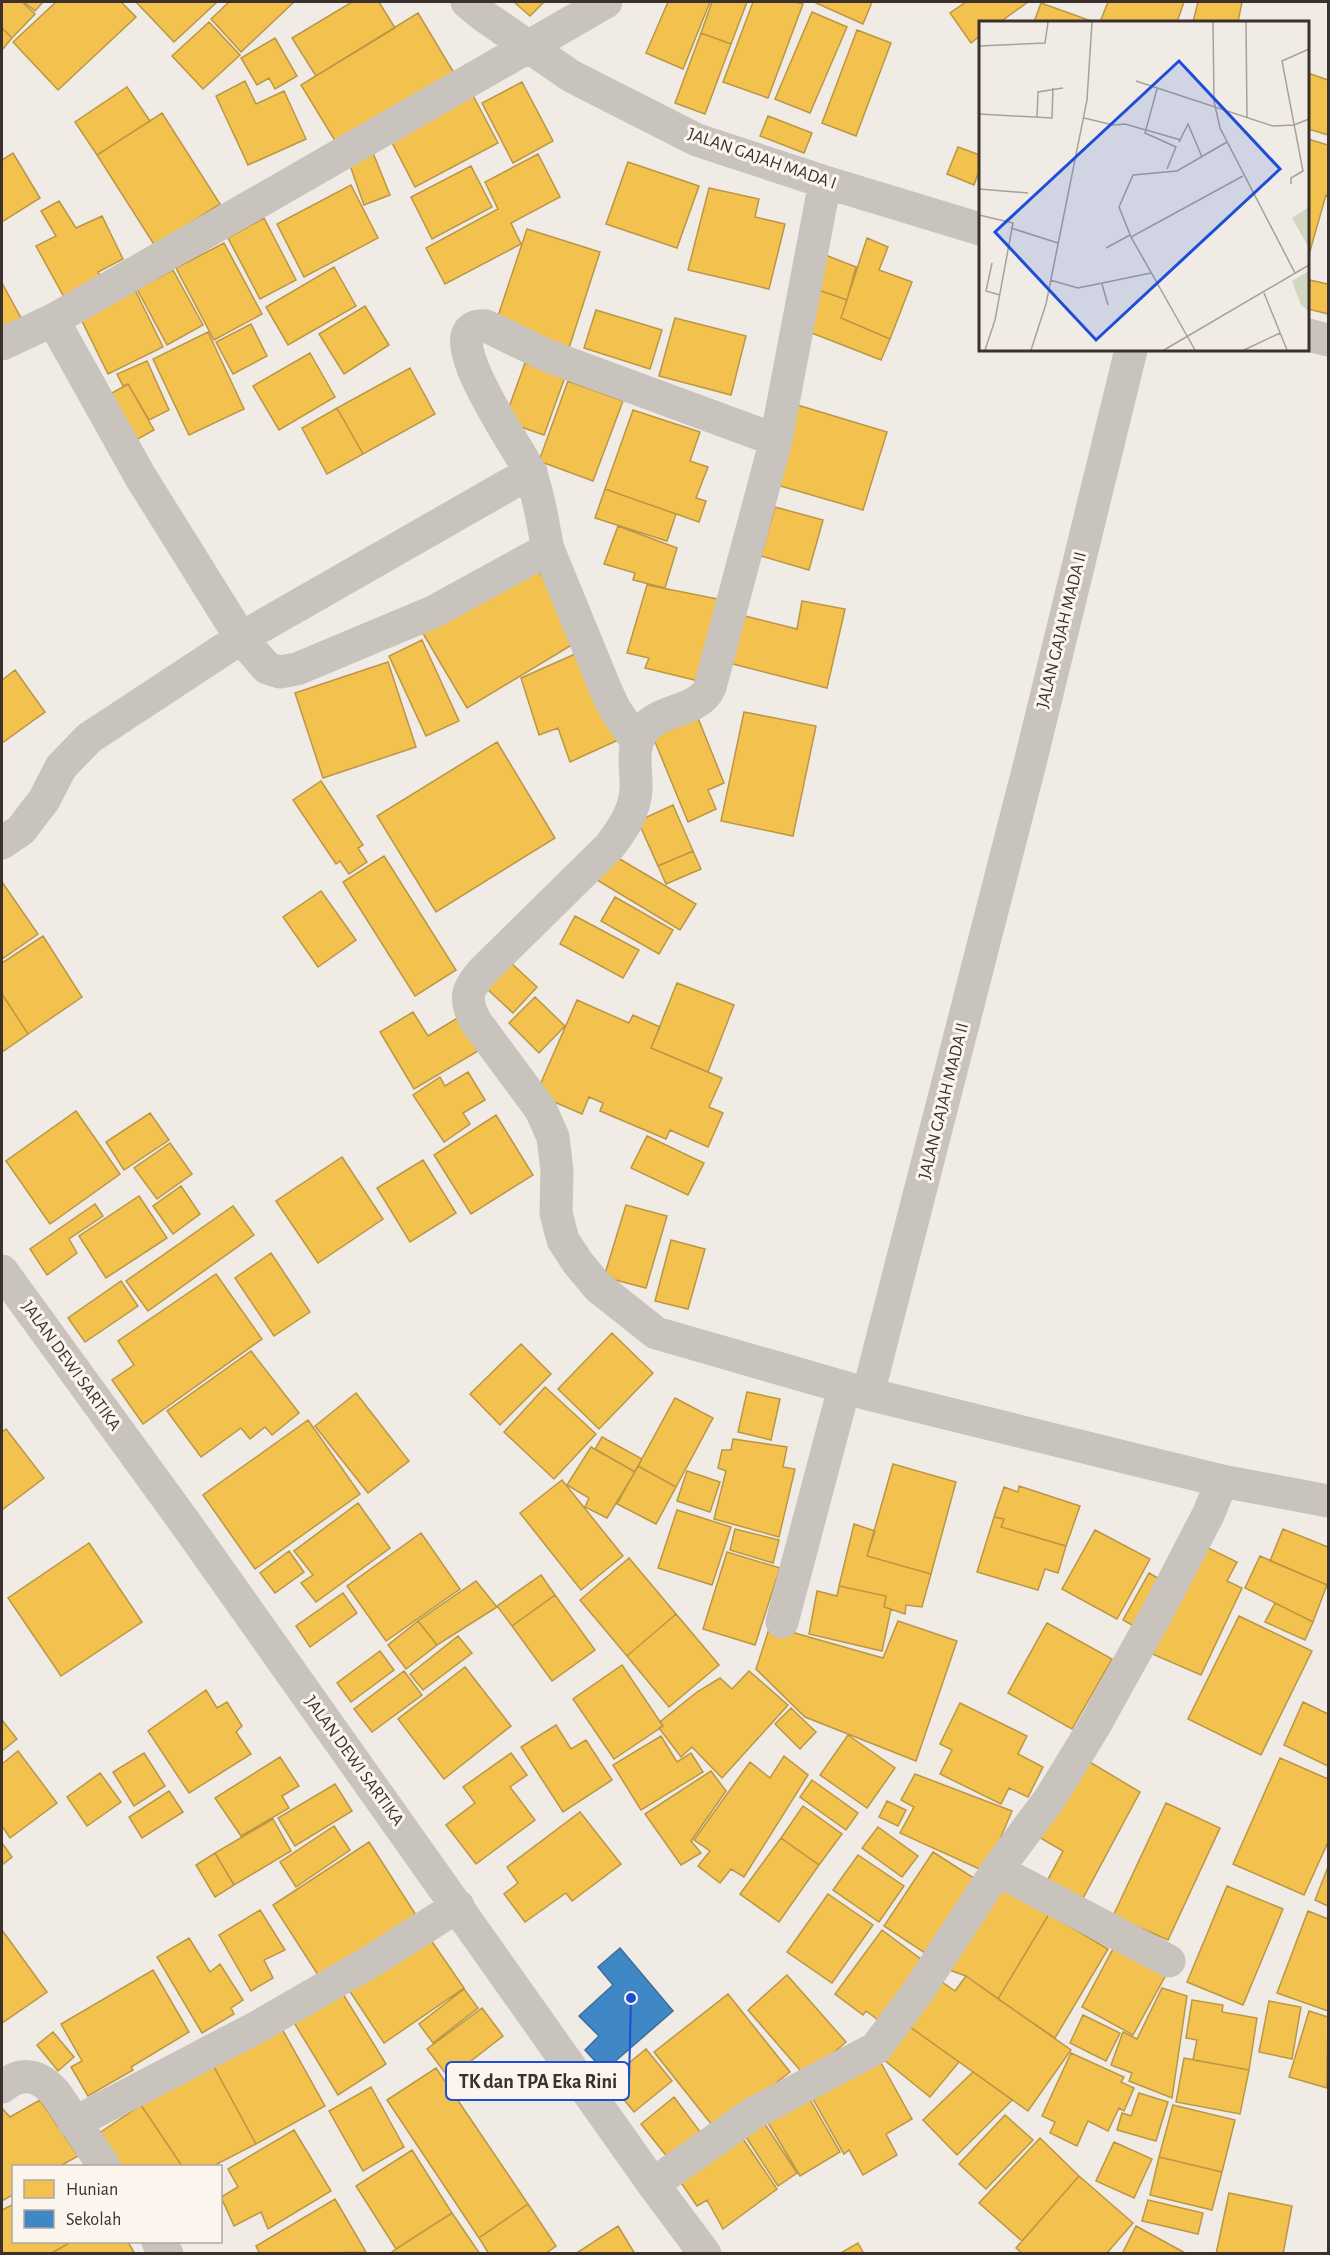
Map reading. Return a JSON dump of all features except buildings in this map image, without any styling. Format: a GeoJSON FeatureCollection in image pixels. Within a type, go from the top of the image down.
{"type":"FeatureCollection","features":[{"type":"Feature","properties":{"kind":"street","name":"JALAN GAJAH MADA I"},"geometry":{"type":"LineString","coordinates":[[466,2],[570,76],[697,140],[979,228]]}},
{"type":"Feature","properties":{"kind":"street"},"geometry":{"type":"LineString","coordinates":[[2,344],[53,320],[606,2]]}},
{"type":"Feature","properties":{"kind":"street"},"geometry":{"type":"LineString","coordinates":[[825,182],[776,440],[708,692],[698,702],[657,717],[644,730],[637,742],[634,756],[636,790],[632,812],[623,829],[609,847],[474,981],[467,1001],[470,1011],[541,1110],[553,1137],[557,1171],[556,1213],[563,1240],[598,1287],[656,1333],[856,1391],[1222,1481],[1329,1501]]}},
{"type":"Feature","properties":{"kind":"street"},"geometry":{"type":"LineString","coordinates":[[53,320],[140,476],[241,638],[267,668],[280,672],[297,669],[433,612],[548,549]]}},
{"type":"Feature","properties":{"kind":"street"},"geometry":{"type":"LineString","coordinates":[[637,742],[614,708],[548,549],[531,472],[478,380],[467,354],[468,332],[475,326],[486,326],[548,356],[776,440]]}},
{"type":"Feature","properties":{"kind":"street"},"geometry":{"type":"LineString","coordinates":[[1309,335],[1329,340]]}},
{"type":"Feature","properties":{"kind":"street","name":"JALAN GAJAH MADA II"},"geometry":{"type":"LineString","coordinates":[[782,1622],[856,1391],[1021,797],[1131,351]]}},
{"type":"Feature","properties":{"kind":"street"},"geometry":{"type":"LineString","coordinates":[[2,843],[21,830],[44,800],[61,767],[89,738],[241,638],[531,472]]}},
{"type":"Feature","properties":{"kind":"street","name":"JALAN DEWI SARTIKA"},"geometry":{"type":"LineString","coordinates":[[2,1271],[186,1524],[458,1905],[653,2184],[705,2253]]}},
{"type":"Feature","properties":{"kind":"street"},"geometry":{"type":"LineString","coordinates":[[653,2184],[752,2114],[876,2048],[919,1990],[997,1870],[1051,1797],[1095,1725],[1208,1515],[1222,1481]]}},
{"type":"Feature","properties":{"kind":"street"},"geometry":{"type":"LineString","coordinates":[[997,1870],[1169,1961]]}},
{"type":"Feature","properties":{"kind":"street"},"geometry":{"type":"LineString","coordinates":[[74,2123],[259,2026],[375,1959],[458,1905]]}},
{"type":"Feature","properties":{"kind":"street"},"geometry":{"type":"LineString","coordinates":[[2,2087],[21,2077],[34,2077],[47,2084],[103,2165]]}},
{"type":"Feature","properties":{"kind":"place","name":"TK dan TPA Eka Rini"},"geometry":{"type":"Point","coordinates":[631,1998]}}]}
